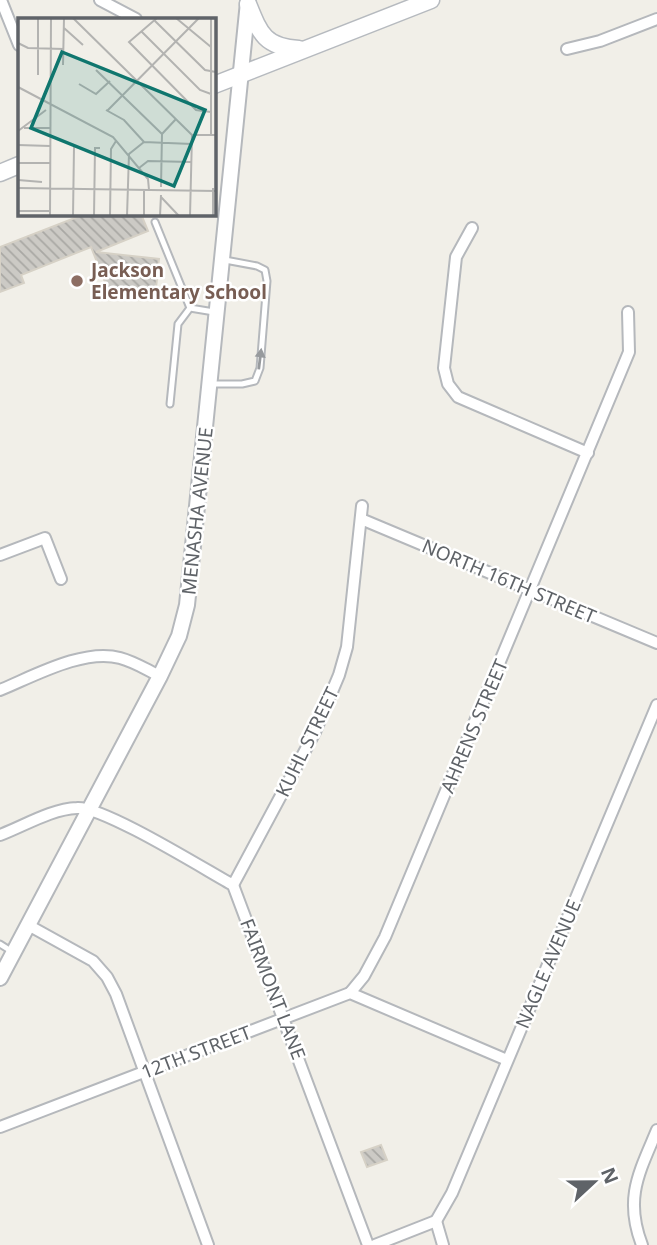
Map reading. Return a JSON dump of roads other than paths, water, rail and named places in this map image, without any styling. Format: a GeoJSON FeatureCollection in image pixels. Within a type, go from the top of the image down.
{"type":"FeatureCollection","features":[{"type":"Feature","properties":{"kind":"main road"},"geometry":{"type":"LineString","coordinates":[[215,85],[431,0]]}},
{"type":"Feature","properties":{"kind":"main road"},"geometry":{"type":"LineString","coordinates":[[248,2],[259,29],[270,43],[281,48],[305,49]]}},
{"type":"Feature","properties":{"kind":"main road"},"geometry":{"type":"LineString","coordinates":[[0,173],[18,165]]}},
{"type":"Feature","properties":{"kind":"street"},"geometry":{"type":"LineString","coordinates":[[1,0],[18,42]]}},
{"type":"Feature","properties":{"kind":"street"},"geometry":{"type":"LineString","coordinates":[[100,0],[134,18]]}},
{"type":"Feature","properties":{"kind":"street","name":"MENASHA AVENUE"},"geometry":{"type":"LineString","coordinates":[[0,978],[160,676],[178,636],[187,605],[248,2]]}},
{"type":"Feature","properties":{"kind":"street"},"geometry":{"type":"LineString","coordinates":[[567,49],[600,41],[657,19]]}},
{"type":"Feature","properties":{"kind":"street"},"geometry":{"type":"LineString","coordinates":[[472,228],[456,257],[444,368],[448,384],[458,397],[588,453]]}},
{"type":"Feature","properties":{"kind":"street","name":"AHRENS STREET"},"geometry":{"type":"LineString","coordinates":[[350,993],[364,976],[385,937],[588,453],[629,352],[628,313]]}},
{"type":"Feature","properties":{"kind":"street","name":"KUHL STREET"},"geometry":{"type":"LineString","coordinates":[[233,885],[314,732],[339,675],[347,647],[362,506]]}},
{"type":"Feature","properties":{"kind":"street","name":"NORTH 16TH STREET"},"geometry":{"type":"LineString","coordinates":[[361,519],[657,643]]}},
{"type":"Feature","properties":{"kind":"street"},"geometry":{"type":"LineString","coordinates":[[0,555],[45,538],[61,579]]}},
{"type":"Feature","properties":{"kind":"street"},"geometry":{"type":"LineString","coordinates":[[0,690],[80,659],[101,656],[132,662],[160,676]]}},
{"type":"Feature","properties":{"kind":"street","name":"NAGLE AVENUE"},"geometry":{"type":"LineString","coordinates":[[436,1222],[452,1194],[657,705]]}},
{"type":"Feature","properties":{"kind":"street"},"geometry":{"type":"LineString","coordinates":[[0,835],[67,810],[90,809],[233,885]]}},
{"type":"Feature","properties":{"kind":"street","name":"FAIRMONT LANE"},"geometry":{"type":"LineString","coordinates":[[233,885],[368,1245]]}},
{"type":"Feature","properties":{"kind":"street"},"geometry":{"type":"LineString","coordinates":[[28,925],[76,951],[102,970],[116,994],[208,1245]]}},
{"type":"Feature","properties":{"kind":"street"},"geometry":{"type":"LineString","coordinates":[[350,993],[507,1060]]}},
{"type":"Feature","properties":{"kind":"street","name":"12TH STREET"},"geometry":{"type":"LineString","coordinates":[[0,1127],[350,993]]}},
{"type":"Feature","properties":{"kind":"street"},"geometry":{"type":"LineString","coordinates":[[642,1245],[633,1215],[635,1182],[657,1130]]}},
{"type":"Feature","properties":{"kind":"street"},"geometry":{"type":"LineString","coordinates":[[375,1245],[436,1222],[443,1245]]}},
{"type":"Feature","properties":{"kind":"lane"},"geometry":{"type":"LineString","coordinates":[[155,222],[190,308]]}},
{"type":"Feature","properties":{"kind":"lane"},"geometry":{"type":"LineString","coordinates":[[210,384],[242,384],[255,381],[260,368],[267,281],[265,270],[222,260]]}},
{"type":"Feature","properties":{"kind":"lane"},"geometry":{"type":"LineString","coordinates":[[190,308],[217,312]]}},
{"type":"Feature","properties":{"kind":"lane"},"geometry":{"type":"LineString","coordinates":[[170,404],[178,324],[190,308]]}},
{"type":"Feature","properties":{"kind":"lane"},"geometry":{"type":"LineString","coordinates":[[0,944],[14,952]]}},
{"type":"Feature","properties":{"kind":"place","name":"Jackson Elementary School"},"geometry":{"type":"Point","coordinates":[77,281]}}]}
